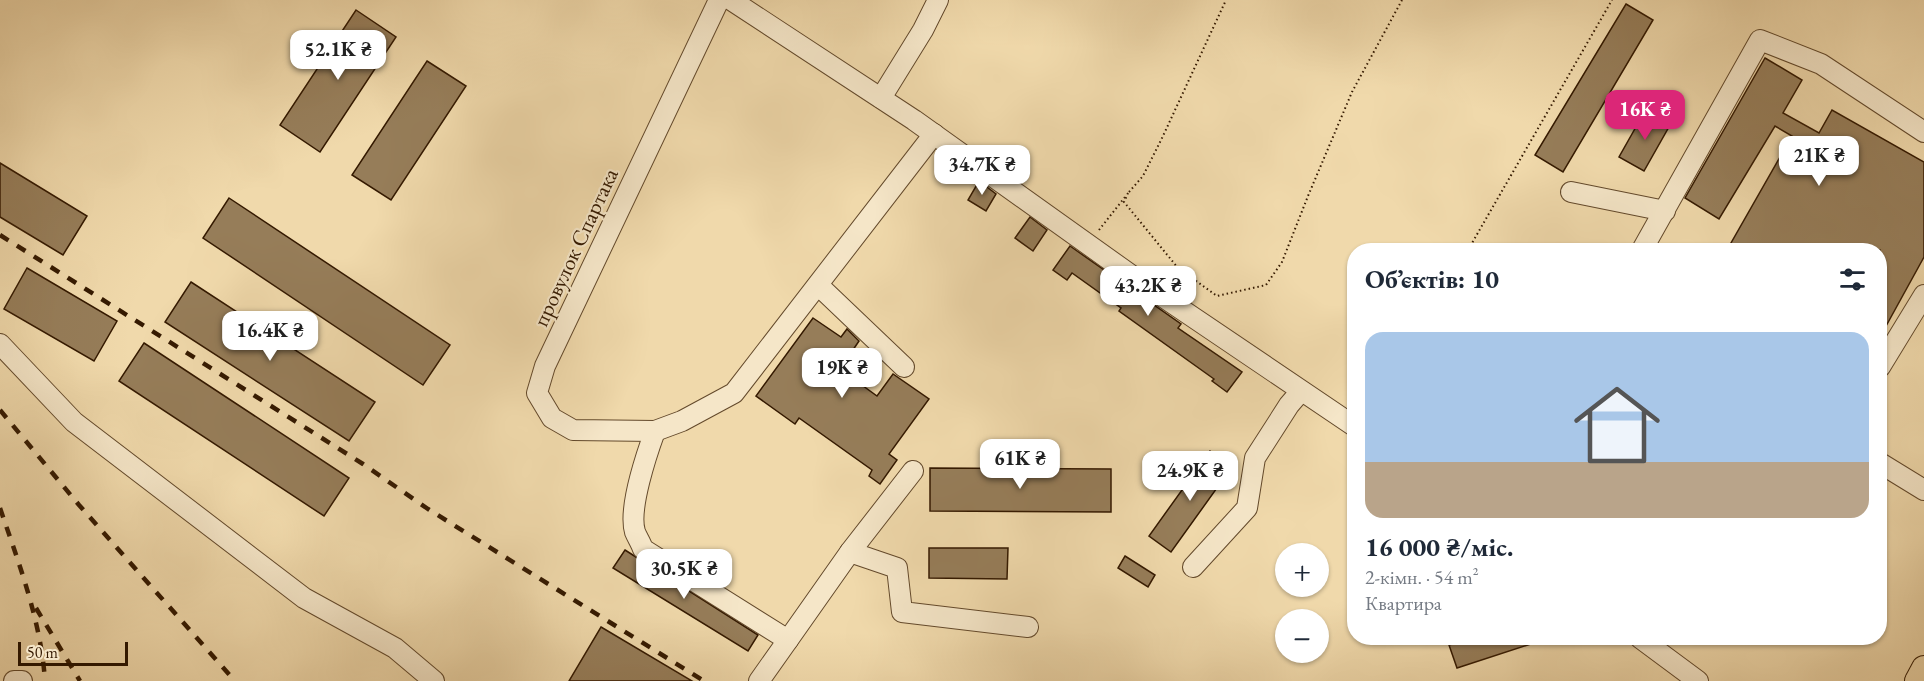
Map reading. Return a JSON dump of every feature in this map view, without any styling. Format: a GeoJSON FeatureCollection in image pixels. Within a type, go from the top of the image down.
{"type":"FeatureCollection","features":[{"type":"Feature","properties":{"kind":"main road"},"geometry":{"type":"LineString","coordinates":[[1917,681],[1924,668]]}},
{"type":"Feature","properties":{"kind":"street","name":"провулок Спартака"},"geometry":{"type":"LineString","coordinates":[[655,431],[573,430],[552,417],[537,393],[545,366],[719,0]]}},
{"type":"Feature","properties":{"kind":"street"},"geometry":{"type":"LineString","coordinates":[[731,0],[934,134],[1092,248],[1347,421]]}},
{"type":"Feature","properties":{"kind":"street"},"geometry":{"type":"LineString","coordinates":[[881,98],[923,30],[938,0]]}},
{"type":"Feature","properties":{"kind":"street"},"geometry":{"type":"LineString","coordinates":[[1646,243],[1760,40],[1821,64],[1924,132]]}},
{"type":"Feature","properties":{"kind":"street"},"geometry":{"type":"LineString","coordinates":[[788,640],[643,549],[634,530],[635,505],[643,465],[655,431],[681,421],[734,393],[934,134]]}},
{"type":"Feature","properties":{"kind":"street"},"geometry":{"type":"LineString","coordinates":[[1571,192],[1665,210]]}},
{"type":"Feature","properties":{"kind":"street"},"geometry":{"type":"LineString","coordinates":[[818,285],[904,367]]}},
{"type":"Feature","properties":{"kind":"street"},"geometry":{"type":"LineString","coordinates":[[1887,356],[1924,295]]}},
{"type":"Feature","properties":{"kind":"street"},"geometry":{"type":"LineString","coordinates":[[0,344],[74,422],[304,598],[395,648],[434,681]]}},
{"type":"Feature","properties":{"kind":"street"},"geometry":{"type":"LineString","coordinates":[[1193,567],[1247,508],[1255,458],[1289,405],[1301,391]]}},
{"type":"Feature","properties":{"kind":"street"},"geometry":{"type":"LineString","coordinates":[[1887,467],[1924,490]]}},
{"type":"Feature","properties":{"kind":"street"},"geometry":{"type":"LineString","coordinates":[[759,681],[850,552],[913,471]]}},
{"type":"Feature","properties":{"kind":"street"},"geometry":{"type":"LineString","coordinates":[[850,552],[897,568],[902,612],[1028,627]]}},
{"type":"Feature","properties":{"kind":"street"},"geometry":{"type":"LineString","coordinates":[[1649,645],[1698,681]]}},
{"type":"Feature","properties":{"kind":"street"},"geometry":{"type":"LineString","coordinates":[[14,681],[22,681]]}},
{"type":"Feature","properties":{"kind":"path"},"geometry":{"type":"LineString","coordinates":[[1092,248],[1098,230],[1143,176],[1226,0]]}},
{"type":"Feature","properties":{"kind":"path"},"geometry":{"type":"LineString","coordinates":[[1128,193],[1124,201],[1178,267],[1217,296],[1266,285],[1282,262],[1352,92],[1402,0]]}},
{"type":"Feature","properties":{"kind":"path"},"geometry":{"type":"LineString","coordinates":[[1472,243],[1612,0]]}},
{"type":"Feature","properties":{"kind":"building"},"geometry":{"type":"Polygon","coordinates":[[[1626,4],[1653,20],[1563,172],[1535,155],[1626,4]]]}},
{"type":"Feature","properties":{"kind":"building"},"geometry":{"type":"Polygon","coordinates":[[[356,10],[396,37],[320,152],[280,125],[356,10]]]}},
{"type":"Feature","properties":{"kind":"building"},"geometry":{"type":"Polygon","coordinates":[[[1765,58],[1802,80],[1783,113],[1819,133],[1832,110],[1924,162],[1924,257],[1887,324],[1887,243],[1731,243],[1792,136],[1775,126],[1719,219],[1685,198],[1765,58]]]}},
{"type":"Feature","properties":{"kind":"building"},"geometry":{"type":"Polygon","coordinates":[[[427,61],[466,86],[391,200],[352,175],[427,61]]]}},
{"type":"Feature","properties":{"kind":"building"},"geometry":{"type":"Polygon","coordinates":[[[1645,111],[1670,125],[1644,171],[1619,157],[1645,111]]]}},
{"type":"Feature","properties":{"kind":"building"},"geometry":{"type":"Polygon","coordinates":[[[0,163],[87,216],[63,255],[0,217],[0,163]]]}},
{"type":"Feature","properties":{"kind":"building"},"geometry":{"type":"Polygon","coordinates":[[[979,181],[996,194],[986,211],[968,200],[979,181]]]}},
{"type":"Feature","properties":{"kind":"building"},"geometry":{"type":"Polygon","coordinates":[[[229,198],[450,345],[423,385],[203,238],[229,198]]]}},
{"type":"Feature","properties":{"kind":"building"},"geometry":{"type":"Polygon","coordinates":[[[1030,217],[1047,230],[1033,251],[1015,238],[1030,217]]]}},
{"type":"Feature","properties":{"kind":"building"},"geometry":{"type":"Polygon","coordinates":[[[1070,246],[1181,324],[1178,328],[1242,372],[1227,392],[1212,381],[1214,379],[1119,311],[1121,308],[1072,273],[1067,280],[1053,270],[1070,246]]]}},
{"type":"Feature","properties":{"kind":"building"},"geometry":{"type":"Polygon","coordinates":[[[27,268],[117,321],[94,361],[4,309],[27,268]]]}},
{"type":"Feature","properties":{"kind":"building"},"geometry":{"type":"Polygon","coordinates":[[[191,282],[375,402],[349,441],[165,322],[191,282]]]}},
{"type":"Feature","properties":{"kind":"building"},"geometry":{"type":"Polygon","coordinates":[[[813,318],[841,337],[847,329],[859,341],[840,369],[877,396],[893,374],[929,399],[889,454],[897,460],[880,484],[869,476],[872,470],[799,418],[795,424],[756,396],[813,318]]]}},
{"type":"Feature","properties":{"kind":"building"},"geometry":{"type":"Polygon","coordinates":[[[144,343],[349,478],[324,516],[119,381],[144,343]]]}},
{"type":"Feature","properties":{"kind":"building"},"geometry":{"type":"Polygon","coordinates":[[[1210,451],[1232,467],[1171,552],[1149,536],[1210,451]]]}},
{"type":"Feature","properties":{"kind":"building"},"geometry":{"type":"Polygon","coordinates":[[[930,468],[1111,469],[1111,512],[930,511],[930,468]]]}},
{"type":"Feature","properties":{"kind":"building"},"geometry":{"type":"Polygon","coordinates":[[[929,548],[1008,548],[1007,579],[929,578],[929,548]]]}},
{"type":"Feature","properties":{"kind":"building"},"geometry":{"type":"Polygon","coordinates":[[[625,550],[758,635],[748,651],[613,568],[625,550]]]}},
{"type":"Feature","properties":{"kind":"building"},"geometry":{"type":"Polygon","coordinates":[[[1125,556],[1155,575],[1148,587],[1118,568],[1125,556]]]}},
{"type":"Feature","properties":{"kind":"building"},"geometry":{"type":"Polygon","coordinates":[[[601,627],[692,681],[569,681],[601,627]]]}},
{"type":"Feature","properties":{"kind":"building"},"geometry":{"type":"Polygon","coordinates":[[[1449,645],[1528,645],[1457,668],[1449,645]]]}},
{"type":"Feature","properties":{"kind":"railway"},"geometry":{"type":"LineString","coordinates":[[0,235],[363,464],[428,509],[704,681]]}},
{"type":"Feature","properties":{"kind":"railway"},"geometry":{"type":"LineString","coordinates":[[0,410],[79,505],[235,681]]}},
{"type":"Feature","properties":{"kind":"railway"},"geometry":{"type":"LineString","coordinates":[[0,508],[34,615],[45,681]]}},
{"type":"Feature","properties":{"kind":"railway"},"geometry":{"type":"LineString","coordinates":[[36,608],[80,681]]}}]}
